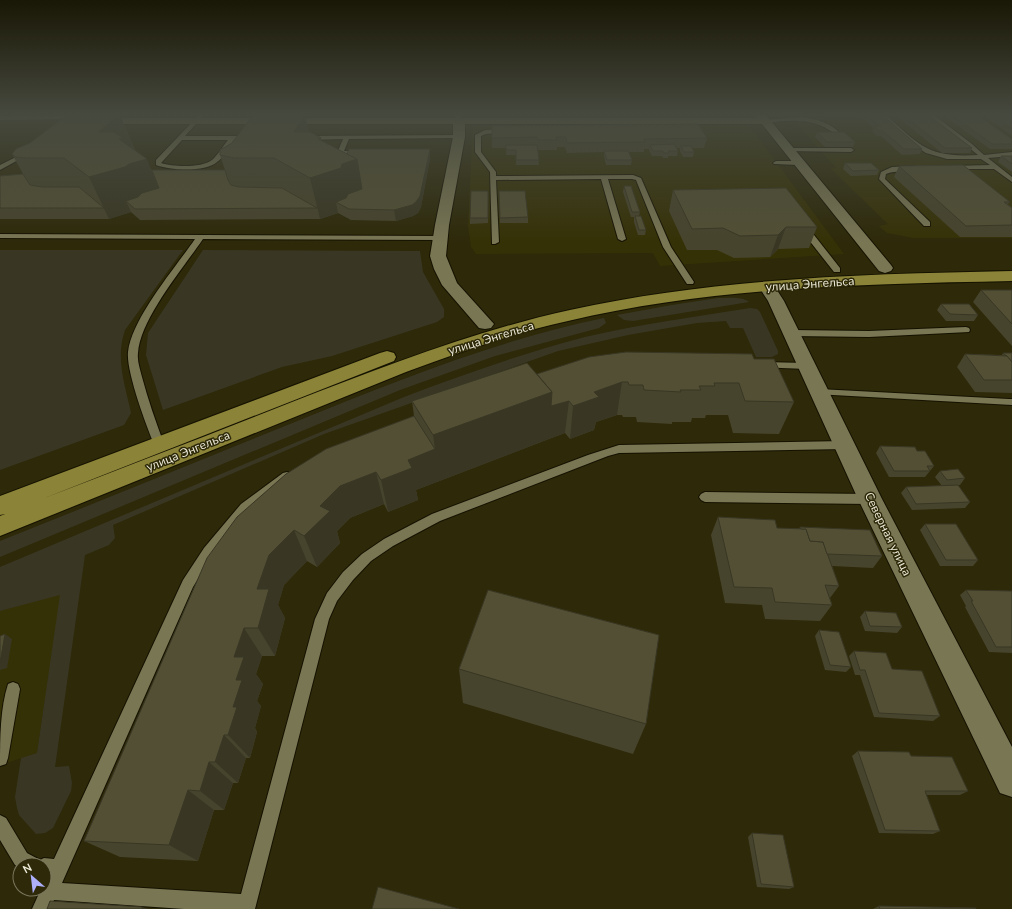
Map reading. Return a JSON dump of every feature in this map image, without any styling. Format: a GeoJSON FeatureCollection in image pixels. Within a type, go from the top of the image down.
{"type":"FeatureCollection","features":[{"type":"Feature","properties":{"kind":"main road","name":"улица Энгельса"},"geometry":{"type":"LineString","coordinates":[[0,506],[162,452],[384,374],[490,330],[589,299],[690,282],[763,281],[1012,265]]}},
{"type":"Feature","properties":{"kind":"main road","name":"улица Энгельса"},"geometry":{"type":"LineString","coordinates":[[889,273],[1012,276]]}},
{"type":"Feature","properties":{"kind":"main road","name":"улица Энгельса"},"geometry":{"type":"LineString","coordinates":[[490,330],[605,308],[691,295],[763,281]]}},
{"type":"Feature","properties":{"kind":"main road","name":"улица Энгельса"},"geometry":{"type":"LineString","coordinates":[[0,526],[162,452]]}},
{"type":"Feature","properties":{"kind":"street"},"geometry":{"type":"LineString","coordinates":[[455,157],[438,256],[445,277],[450,285],[490,330]]}},
{"type":"Feature","properties":{"kind":"street"},"geometry":{"type":"LineString","coordinates":[[795,157],[889,273]]}},
{"type":"Feature","properties":{"kind":"street","name":"Северная улица"},"geometry":{"type":"LineString","coordinates":[[763,281],[776,301],[792,333],[870,499],[1012,781]]}},
{"type":"Feature","properties":{"kind":"lane"},"geometry":{"type":"LineString","coordinates":[[0,168],[20,157]]}},
{"type":"Feature","properties":{"kind":"lane"},"geometry":{"type":"LineString","coordinates":[[162,157],[158,164],[166,166],[198,166],[211,163],[216,157]]}},
{"type":"Feature","properties":{"kind":"lane"},"geometry":{"type":"LineString","coordinates":[[483,157],[492,168],[494,178],[495,242]]}},
{"type":"Feature","properties":{"kind":"lane"},"geometry":{"type":"LineString","coordinates":[[984,157],[1012,180]]}},
{"type":"Feature","properties":{"kind":"lane"},"geometry":{"type":"LineString","coordinates":[[776,163],[799,163]]}},
{"type":"Feature","properties":{"kind":"lane"},"geometry":{"type":"LineString","coordinates":[[948,168],[996,167]]}},
{"type":"Feature","properties":{"kind":"lane"},"geometry":{"type":"LineString","coordinates":[[924,168],[892,169],[883,173],[882,179],[927,224]]}},
{"type":"Feature","properties":{"kind":"lane"},"geometry":{"type":"LineString","coordinates":[[604,177],[622,239]]}},
{"type":"Feature","properties":{"kind":"lane"},"geometry":{"type":"LineString","coordinates":[[494,178],[639,178],[667,247],[690,282]]}},
{"type":"Feature","properties":{"kind":"lane"},"geometry":{"type":"LineString","coordinates":[[800,222],[842,275]]}},
{"type":"Feature","properties":{"kind":"lane"},"geometry":{"type":"LineString","coordinates":[[0,236],[441,238]]}},
{"type":"Feature","properties":{"kind":"lane"},"geometry":{"type":"LineString","coordinates":[[162,452],[150,420],[135,368],[133,353],[135,339],[145,318],[200,238]]}},
{"type":"Feature","properties":{"kind":"lane"},"geometry":{"type":"LineString","coordinates":[[792,333],[869,334],[966,330]]}},
{"type":"Feature","properties":{"kind":"lane"},"geometry":{"type":"LineString","coordinates":[[751,365],[807,366]]}},
{"type":"Feature","properties":{"kind":"lane"},"geometry":{"type":"LineString","coordinates":[[819,392],[1009,402]]}},
{"type":"Feature","properties":{"kind":"lane"},"geometry":{"type":"LineString","coordinates":[[52,891],[247,906],[322,619],[332,598],[343,582],[374,552],[393,540],[435,519],[585,460],[619,449],[845,445]]}},
{"type":"Feature","properties":{"kind":"lane"},"geometry":{"type":"LineString","coordinates":[[52,868],[188,584],[208,552],[245,507],[297,469]]}},
{"type":"Feature","properties":{"kind":"lane"},"geometry":{"type":"LineString","coordinates":[[705,497],[870,499]]}},
{"type":"Feature","properties":{"kind":"lane"},"geometry":{"type":"LineString","coordinates":[[0,758],[13,688]]}},
{"type":"Feature","properties":{"kind":"lane"},"geometry":{"type":"LineString","coordinates":[[0,824],[20,857]]}},
{"type":"Feature","properties":{"kind":"lane"},"geometry":{"type":"LineString","coordinates":[[41,909],[46,897]]}},
{"type":"Feature","properties":{"kind":"shaded area"},"geometry":{"type":"Polygon","coordinates":[[[471,157],[773,157],[844,254],[660,266],[653,253],[476,254],[471,247],[468,226],[471,157]]]}},
{"type":"Feature","properties":{"kind":"shaded area"},"geometry":{"type":"Polygon","coordinates":[[[827,157],[1012,157],[1012,238],[913,238],[887,233],[879,226],[888,224],[830,168],[836,168],[827,157]]]}},
{"type":"Feature","properties":{"kind":"shaded area"},"geometry":{"type":"Polygon","coordinates":[[[0,250],[183,250],[125,330],[122,341],[121,361],[131,413],[124,425],[0,470],[0,250]]]}},
{"type":"Feature","properties":{"kind":"shaded area"},"geometry":{"type":"Polygon","coordinates":[[[203,250],[420,251],[423,272],[444,309],[444,317],[437,322],[332,356],[282,367],[163,410],[146,355],[148,333],[203,250]]]}},
{"type":"Feature","properties":{"kind":"shaded area"},"geometry":{"type":"Polygon","coordinates":[[[718,298],[739,298],[749,302],[633,321],[624,320],[617,315],[672,305],[718,298]]]}},
{"type":"Feature","properties":{"kind":"shaded area"},"geometry":{"type":"Polygon","coordinates":[[[750,308],[757,309],[760,312],[778,354],[772,357],[756,357],[743,328],[730,328],[726,321],[697,323],[628,335],[558,351],[324,434],[113,525],[115,538],[109,545],[85,555],[55,767],[69,766],[72,783],[71,791],[53,828],[45,833],[36,834],[19,815],[15,797],[21,758],[37,753],[60,595],[0,611],[0,567],[404,397],[472,372],[539,350],[606,332],[750,308]]]}},
{"type":"Feature","properties":{"kind":"shaded area"},"geometry":{"type":"Polygon","coordinates":[[[604,318],[606,323],[599,328],[495,356],[400,390],[0,557],[0,541],[371,392],[486,350],[564,327],[604,318]]]}},
{"type":"Feature","properties":{"kind":"shaded area"},"geometry":{"type":"Polygon","coordinates":[[[61,594],[37,753],[0,765],[0,611],[61,594]]]}},
{"type":"Feature","properties":{"kind":"building"},"geometry":{"type":"Polygon","coordinates":[[[20,157],[145,157],[147,159],[89,177],[64,158],[20,157]]]}},
{"type":"Feature","properties":{"kind":"building"},"geometry":{"type":"Polygon","coordinates":[[[231,157],[354,157],[357,159],[342,164],[341,168],[310,178],[274,158],[231,157]]]}},
{"type":"Feature","properties":{"kind":"building"},"geometry":{"type":"Polygon","coordinates":[[[354,157],[428,157],[420,196],[412,205],[394,210],[349,209],[336,202],[346,198],[348,194],[362,189],[357,159],[354,157]]]}},
{"type":"Feature","properties":{"kind":"building"},"geometry":{"type":"Polygon","coordinates":[[[516,157],[539,157],[539,160],[516,160],[516,157]]]}},
{"type":"Feature","properties":{"kind":"building"},"geometry":{"type":"Polygon","coordinates":[[[606,157],[631,157],[632,160],[607,160],[606,157]]]}},
{"type":"Feature","properties":{"kind":"building"},"geometry":{"type":"Polygon","coordinates":[[[1003,157],[1012,157],[1012,164],[1003,157]]]}},
{"type":"Feature","properties":{"kind":"building"},"geometry":{"type":"Polygon","coordinates":[[[845,163],[871,163],[879,170],[853,171],[845,163]]]}},
{"type":"Feature","properties":{"kind":"building"},"geometry":{"type":"Polygon","coordinates":[[[963,165],[1010,202],[1004,202],[1012,208],[1012,225],[966,226],[899,166],[963,165]]]}},
{"type":"Feature","properties":{"kind":"building"},"geometry":{"type":"Polygon","coordinates":[[[152,170],[225,170],[231,185],[239,187],[282,188],[317,208],[135,209],[126,201],[138,197],[142,193],[159,188],[152,170]]]}},
{"type":"Feature","properties":{"kind":"building"},"geometry":{"type":"Polygon","coordinates":[[[23,174],[30,185],[42,187],[79,187],[104,208],[0,208],[0,176],[23,174]]]}},
{"type":"Feature","properties":{"kind":"building"},"geometry":{"type":"Polygon","coordinates":[[[624,186],[631,186],[640,212],[632,212],[624,186]]]}},
{"type":"Feature","properties":{"kind":"building"},"geometry":{"type":"Polygon","coordinates":[[[786,188],[817,227],[786,227],[778,235],[740,236],[723,228],[692,229],[673,190],[786,188]]]}},
{"type":"Feature","properties":{"kind":"building"},"geometry":{"type":"Polygon","coordinates":[[[471,191],[488,191],[488,218],[470,218],[471,191]]]}},
{"type":"Feature","properties":{"kind":"building"},"geometry":{"type":"Polygon","coordinates":[[[499,191],[525,191],[528,217],[500,218],[499,191]]]}},
{"type":"Feature","properties":{"kind":"building"},"geometry":{"type":"Polygon","coordinates":[[[635,216],[641,216],[646,230],[639,230],[635,216]]]}},
{"type":"Feature","properties":{"kind":"building"},"geometry":{"type":"Polygon","coordinates":[[[981,290],[1012,290],[1012,324],[981,290]]]}},
{"type":"Feature","properties":{"kind":"building"},"geometry":{"type":"Polygon","coordinates":[[[941,304],[969,304],[978,315],[950,314],[941,304]]]}},
{"type":"Feature","properties":{"kind":"building"},"geometry":{"type":"Polygon","coordinates":[[[626,352],[752,354],[754,359],[774,359],[794,402],[745,401],[739,383],[714,383],[715,386],[699,386],[701,390],[680,390],[681,392],[644,390],[643,385],[629,385],[628,382],[622,382],[594,392],[599,397],[573,406],[569,401],[551,406],[552,392],[537,374],[589,357],[626,352]]]}},
{"type":"Feature","properties":{"kind":"building"},"geometry":{"type":"Polygon","coordinates":[[[1003,353],[1012,353],[1012,362],[1007,356],[1003,353]]]}},
{"type":"Feature","properties":{"kind":"building"},"geometry":{"type":"Polygon","coordinates":[[[965,354],[1007,356],[1012,362],[1012,380],[984,380],[965,354]]]}},
{"type":"Feature","properties":{"kind":"building"},"geometry":{"type":"Polygon","coordinates":[[[527,363],[552,392],[433,435],[412,401],[527,363]]]}},
{"type":"Feature","properties":{"kind":"building"},"geometry":{"type":"Polygon","coordinates":[[[414,416],[435,449],[408,460],[412,468],[381,480],[376,472],[340,486],[320,506],[330,511],[304,536],[294,530],[269,555],[257,589],[269,589],[258,628],[244,628],[234,657],[244,657],[236,680],[242,680],[233,707],[237,707],[228,735],[224,735],[215,762],[209,762],[200,791],[188,790],[169,845],[84,841],[207,558],[237,517],[286,474],[326,449],[414,416]]]}},
{"type":"Feature","properties":{"kind":"building"},"geometry":{"type":"Polygon","coordinates":[[[880,446],[915,447],[917,451],[925,451],[934,466],[927,466],[930,471],[894,471],[880,446]]]}},
{"type":"Feature","properties":{"kind":"building"},"geometry":{"type":"Polygon","coordinates":[[[958,469],[965,478],[947,480],[940,471],[958,469]]]}},
{"type":"Feature","properties":{"kind":"building"},"geometry":{"type":"Polygon","coordinates":[[[958,485],[970,502],[916,504],[906,487],[958,485]]]}},
{"type":"Feature","properties":{"kind":"building"},"geometry":{"type":"Polygon","coordinates":[[[718,517],[775,520],[777,528],[806,529],[810,541],[823,542],[839,586],[825,585],[832,605],[775,602],[772,588],[734,587],[718,517]]]}},
{"type":"Feature","properties":{"kind":"building"},"geometry":{"type":"Polygon","coordinates":[[[925,524],[956,524],[978,560],[946,560],[925,524]]]}},
{"type":"Feature","properties":{"kind":"building"},"geometry":{"type":"Polygon","coordinates":[[[800,527],[870,530],[882,556],[827,554],[823,542],[810,541],[806,529],[801,529],[800,527]]]}},
{"type":"Feature","properties":{"kind":"building"},"geometry":{"type":"Polygon","coordinates":[[[488,590],[659,635],[646,724],[459,669],[488,590]]]}},
{"type":"Feature","properties":{"kind":"building"},"geometry":{"type":"Polygon","coordinates":[[[966,590],[1012,591],[1012,647],[996,647],[966,590]]]}},
{"type":"Feature","properties":{"kind":"building"},"geometry":{"type":"Polygon","coordinates":[[[865,611],[896,613],[902,627],[870,626],[865,611]]]}},
{"type":"Feature","properties":{"kind":"building"},"geometry":{"type":"Polygon","coordinates":[[[819,630],[839,632],[851,667],[830,665],[819,630]]]}},
{"type":"Feature","properties":{"kind":"building"},"geometry":{"type":"Polygon","coordinates":[[[5,634],[0,663],[0,636],[5,634]]]}},
{"type":"Feature","properties":{"kind":"building"},"geometry":{"type":"Polygon","coordinates":[[[854,651],[886,653],[892,669],[922,671],[940,716],[879,713],[865,670],[860,670],[854,651]]]}},
{"type":"Feature","properties":{"kind":"building"},"geometry":{"type":"Polygon","coordinates":[[[858,751],[909,752],[911,756],[952,757],[968,791],[925,791],[940,831],[885,830],[858,751]]]}},
{"type":"Feature","properties":{"kind":"building"},"geometry":{"type":"Polygon","coordinates":[[[752,833],[783,835],[794,887],[761,884],[752,833]]]}},
{"type":"Feature","properties":{"kind":"building"},"geometry":{"type":"Polygon","coordinates":[[[378,887],[459,909],[372,909],[378,887]]]}},
{"type":"Feature","properties":{"kind":"building"},"geometry":{"type":"Polygon","coordinates":[[[50,901],[142,907],[142,909],[47,909],[50,901]]]}},
{"type":"Feature","properties":{"kind":"building"},"geometry":{"type":"Polygon","coordinates":[[[879,906],[976,908],[976,909],[880,909],[879,906]]]}}]}
